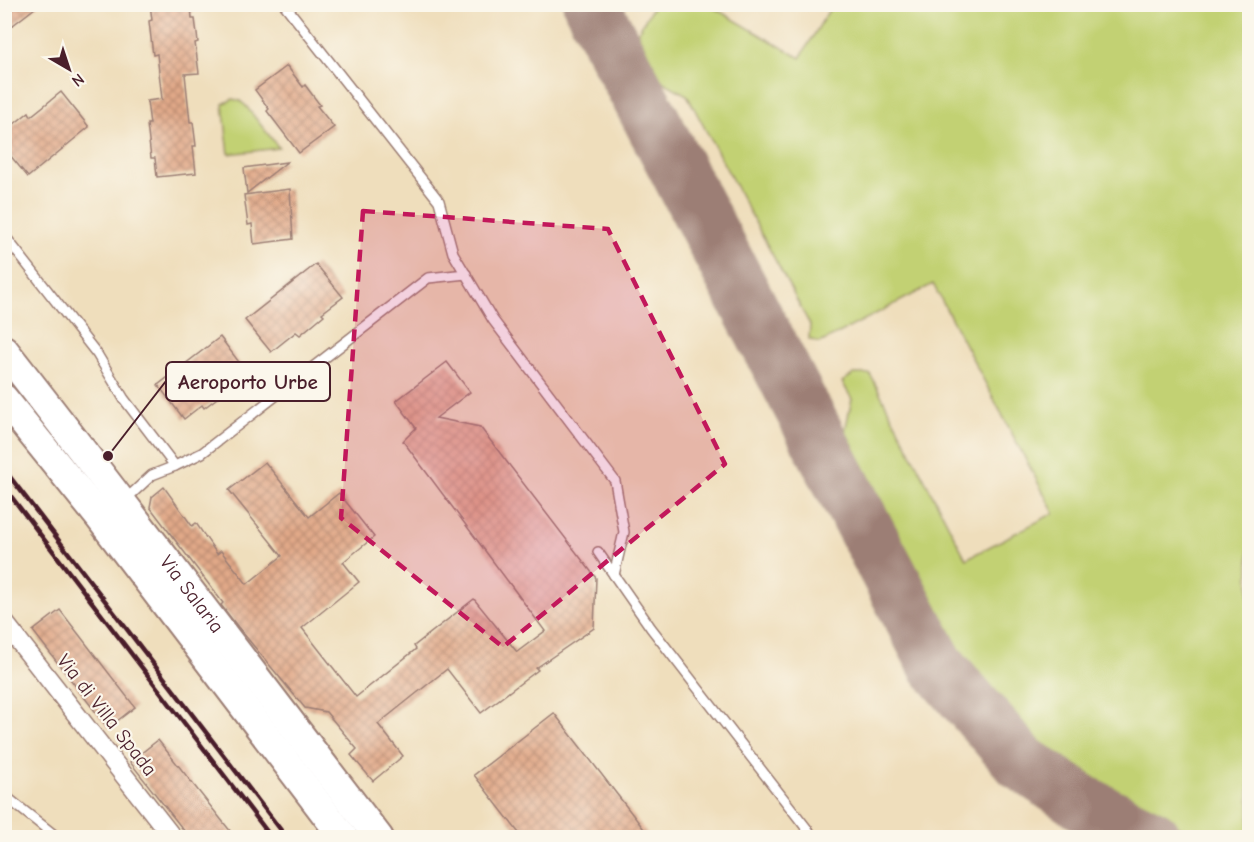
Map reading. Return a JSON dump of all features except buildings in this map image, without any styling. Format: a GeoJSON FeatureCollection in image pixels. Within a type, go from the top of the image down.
{"type":"FeatureCollection","features":[{"type":"Feature","properties":{"kind":"main road","name":"Via Salaria"},"geometry":{"type":"LineString","coordinates":[[4,350],[123,501],[198,603],[379,837]]}},
{"type":"Feature","properties":{"kind":"main road","name":"Via Salaria"},"geometry":{"type":"LineString","coordinates":[[4,399],[100,519],[344,837]]}},
{"type":"Feature","properties":{"kind":"street"},"geometry":{"type":"LineString","coordinates":[[100,519],[123,501]]}},
{"type":"Feature","properties":{"kind":"street","name":"Via di Villa Spada"},"geometry":{"type":"LineString","coordinates":[[4,622],[173,837]]}},
{"type":"Feature","properties":{"kind":"lane"},"geometry":{"type":"LineString","coordinates":[[284,4],[439,201],[453,253],[493,320],[615,482],[624,532],[614,575]]}},
{"type":"Feature","properties":{"kind":"lane"},"geometry":{"type":"LineString","coordinates":[[4,235],[97,354],[124,399],[175,466]]}},
{"type":"Feature","properties":{"kind":"lane"},"geometry":{"type":"LineString","coordinates":[[123,501],[152,476],[202,453],[428,278],[466,274]]}},
{"type":"Feature","properties":{"kind":"lane"},"geometry":{"type":"LineString","coordinates":[[598,552],[651,628],[814,837]]}},
{"type":"Feature","properties":{"kind":"lane"},"geometry":{"type":"LineString","coordinates":[[4,795],[58,837]]}},
{"type":"Feature","properties":{"kind":"highlighted area"},"geometry":{"type":"Polygon","coordinates":[[[363,211],[608,229],[725,464],[503,647],[341,518],[363,211]]]}},
{"type":"Feature","properties":{"kind":"green space"},"geometry":{"type":"Polygon","coordinates":[[[654,5],[709,5],[800,58],[832,5],[1249,5],[1249,837],[1227,837],[1185,829],[1132,806],[1051,758],[998,702],[948,637],[843,440],[852,399],[842,382],[854,374],[870,374],[966,559],[1054,513],[933,284],[820,343],[809,339],[810,325],[687,95],[651,75],[637,33],[654,5]]]}},
{"type":"Feature","properties":{"kind":"green space"},"geometry":{"type":"Polygon","coordinates":[[[233,99],[246,106],[279,148],[229,154],[223,104],[233,99]]]}},
{"type":"Feature","properties":{"kind":"taxiway"},"geometry":{"type":"LineString","coordinates":[[591,4],[936,664],[1021,762],[1083,803],[1153,838]]}},
{"type":"Feature","properties":{"kind":"railway"},"geometry":{"type":"LineString","coordinates":[[4,469],[287,838]]}},
{"type":"Feature","properties":{"kind":"railway"},"geometry":{"type":"LineString","coordinates":[[4,487],[272,838]]}},
{"type":"Feature","properties":{"kind":"place","name":"Aeroporto Urbe"},"geometry":{"type":"Point","coordinates":[108,456]}}]}
